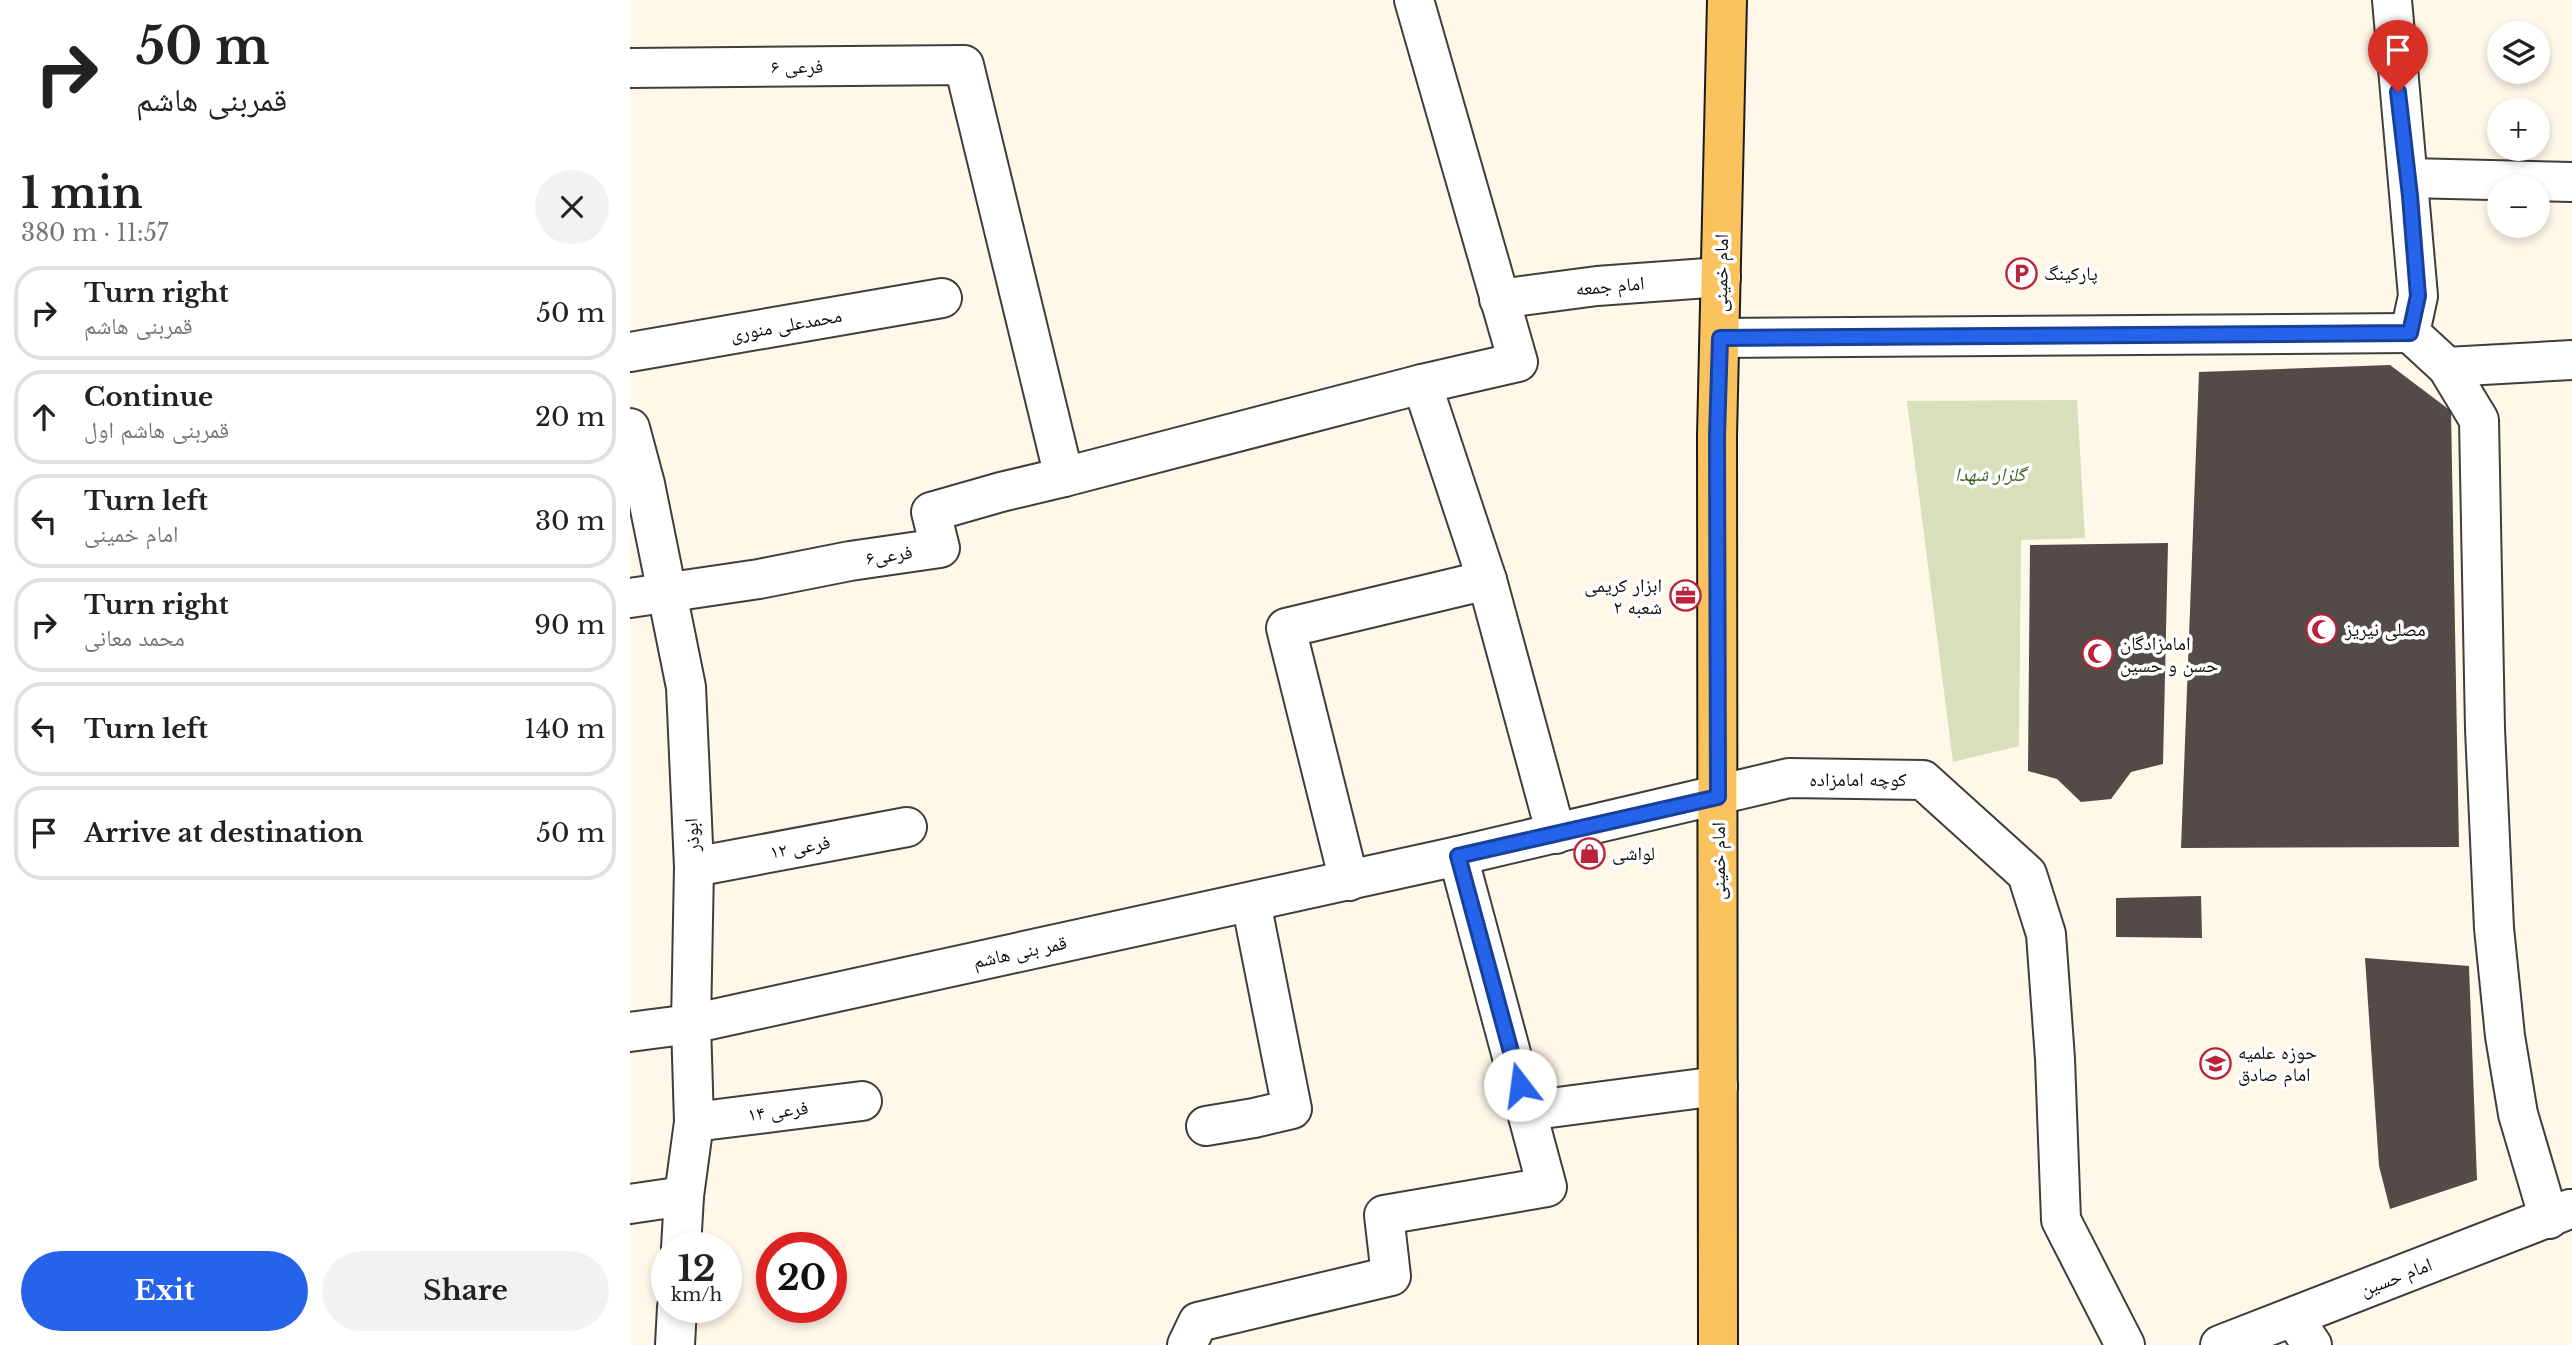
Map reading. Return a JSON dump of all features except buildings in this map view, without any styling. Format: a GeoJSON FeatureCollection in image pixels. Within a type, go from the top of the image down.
{"type":"FeatureCollection","features":[{"type":"Feature","properties":{"kind":"main road","name":"امام خمینی"},"geometry":{"type":"LineString","coordinates":[[1718,1345],[1717,436],[1727,0]]}},
{"type":"Feature","properties":{"kind":"street"},"geometry":{"type":"LineString","coordinates":[[1064,477],[1422,384],[1518,362],[1414,0]]}},
{"type":"Feature","properties":{"kind":"street"},"geometry":{"type":"LineString","coordinates":[[2392,0],[2400,116],[2418,296],[2410,333]]}},
{"type":"Feature","properties":{"kind":"street","name":"فرعی ۶"},"geometry":{"type":"LineString","coordinates":[[630,68],[964,65],[1064,477]]}},
{"type":"Feature","properties":{"kind":"street"},"geometry":{"type":"LineString","coordinates":[[2408,178],[2572,182]]}},
{"type":"Feature","properties":{"kind":"street","name":"امام جمعه"},"geometry":{"type":"LineString","coordinates":[[1499,299],[1597,286],[1721,277]]}},
{"type":"Feature","properties":{"kind":"street","name":"محمدعلی منوری"},"geometry":{"type":"LineString","coordinates":[[630,352],[942,298]]}},
{"type":"Feature","properties":{"kind":"street"},"geometry":{"type":"LineString","coordinates":[[1720,338],[2410,333],[2447,367],[2479,420],[2485,729],[2494,928],[2505,1036],[2518,1114],[2560,1213]]}},
{"type":"Feature","properties":{"kind":"street"},"geometry":{"type":"LineString","coordinates":[[2447,367],[2572,360]]}},
{"type":"Feature","properties":{"kind":"street"},"geometry":{"type":"LineString","coordinates":[[1422,384],[1487,580],[1556,834]]}},
{"type":"Feature","properties":{"kind":"street","name":"ابوذر"},"geometry":{"type":"LineString","coordinates":[[630,428],[645,484],[686,687],[694,867],[691,1024],[694,1122],[682,1232]]}},
{"type":"Feature","properties":{"kind":"street","name":"فرعی۶"},"geometry":{"type":"LineString","coordinates":[[667,592],[940,548],[931,512],[1064,477]]}},
{"type":"Feature","properties":{"kind":"street"},"geometry":{"type":"LineString","coordinates":[[1349,881],[1286,628],[1487,580]]}},
{"type":"Feature","properties":{"kind":"street"},"geometry":{"type":"LineString","coordinates":[[630,598],[667,592]]}},
{"type":"Feature","properties":{"kind":"street","name":"کوچه امامزاده"},"geometry":{"type":"LineString","coordinates":[[1556,834],[1789,778],[1923,780],[2027,874],[2046,934],[2055,1059],[2061,1220],[2125,1345]]}},
{"type":"Feature","properties":{"kind":"street","name":"فرعی ۱۲"},"geometry":{"type":"LineString","coordinates":[[694,867],[907,827]]}},
{"type":"Feature","properties":{"kind":"street","name":"قمر بنی هاشم"},"geometry":{"type":"LineString","coordinates":[[630,1032],[691,1024],[1556,834]]}},
{"type":"Feature","properties":{"kind":"street"},"geometry":{"type":"LineString","coordinates":[[1187,1345],[1198,1322],[1391,1276],[1384,1215],[1547,1187],[1458,856]]}},
{"type":"Feature","properties":{"kind":"street"},"geometry":{"type":"LineString","coordinates":[[1206,1126],[1292,1109],[1251,902]]}},
{"type":"Feature","properties":{"kind":"street"},"geometry":{"type":"LineString","coordinates":[[1527,1111],[1718,1086]]}},
{"type":"Feature","properties":{"kind":"street","name":"فرعی ۱۴"},"geometry":{"type":"LineString","coordinates":[[694,1122],[862,1101]]}},
{"type":"Feature","properties":{"kind":"street"},"geometry":{"type":"LineString","coordinates":[[630,1204],[684,1196]]}},
{"type":"Feature","properties":{"kind":"street","name":"امام حسین"},"geometry":{"type":"LineString","coordinates":[[2220,1345],[2302,1331],[2560,1213]]}},
{"type":"Feature","properties":{"kind":"street"},"geometry":{"type":"LineString","coordinates":[[675,1345],[676,1323]]}},
{"type":"Feature","properties":{"kind":"green space","name":"گلزار شهدا"},"geometry":{"type":"Polygon","coordinates":[[[2077,400],[2085,538],[2021,540],[2019,746],[1953,762],[1907,401],[2077,400]]]}},
{"type":"Feature","properties":{"kind":"place","name":"پارکینگ"},"geometry":{"type":"Point","coordinates":[2021,273]}},
{"type":"Feature","properties":{"kind":"place","name":"ابزار کریمی شعبه ۲"},"geometry":{"type":"Point","coordinates":[1685,596]}},
{"type":"Feature","properties":{"kind":"place","name":"مصلی نیریز"},"geometry":{"type":"Point","coordinates":[2322,629]}},
{"type":"Feature","properties":{"kind":"place","name":"امامزادگان حسن و حسین"},"geometry":{"type":"Point","coordinates":[2097,654]}},
{"type":"Feature","properties":{"kind":"place","name":"لواشی"},"geometry":{"type":"Point","coordinates":[1589,853]}},
{"type":"Feature","properties":{"kind":"place","name":"حوزه علمیه امام صادق"},"geometry":{"type":"Point","coordinates":[2215,1063]}},
{"type":"Feature","properties":{"kind":"route"},"geometry":{"type":"LineString","coordinates":[[1520,1085],[1458,856],[1718,797],[1717,436],[1720,338],[2410,333],[2418,296],[2398,92]]}}]}
